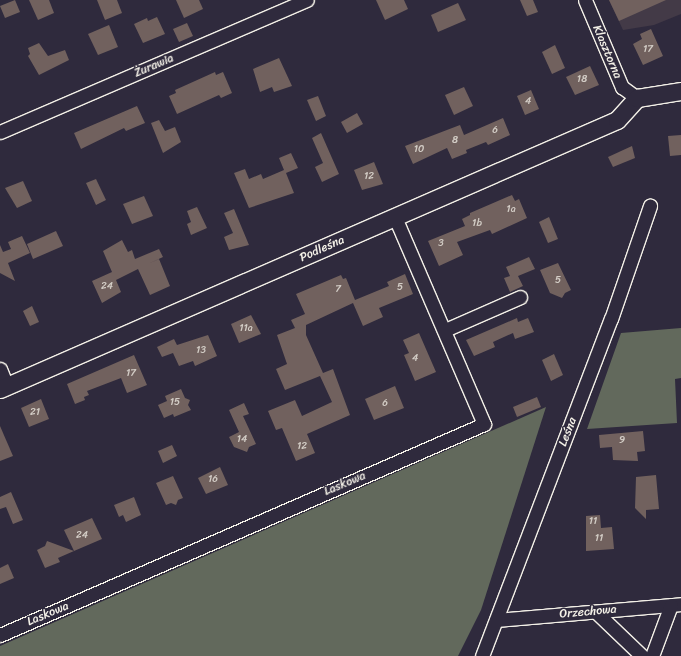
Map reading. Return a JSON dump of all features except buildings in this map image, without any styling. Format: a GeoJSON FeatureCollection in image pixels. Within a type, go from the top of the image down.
{"type":"FeatureCollection","features":[{"type":"Feature","properties":{"kind":"street","name":"Żurawia"},"geometry":{"type":"LineString","coordinates":[[0,132],[307,0]]}},
{"type":"Feature","properties":{"kind":"street","name":"Klasztorna"},"geometry":{"type":"LineString","coordinates":[[585,0],[622,87],[637,98]]}},
{"type":"Feature","properties":{"kind":"street"},"geometry":{"type":"LineString","coordinates":[[637,98],[681,91]]}},
{"type":"Feature","properties":{"kind":"street","name":"Podleśna"},"geometry":{"type":"LineString","coordinates":[[4,388],[617,120],[637,98]]}},
{"type":"Feature","properties":{"kind":"street","name":"Leśna"},"geometry":{"type":"LineString","coordinates":[[482,656],[611,319],[650,206]]}},
{"type":"Feature","properties":{"kind":"street","name":"Laskowa"},"geometry":{"type":"LineString","coordinates":[[0,635],[484,424],[445,330],[395,217]]}},
{"type":"Feature","properties":{"kind":"street"},"geometry":{"type":"LineString","coordinates":[[445,330],[520,297]]}},
{"type":"Feature","properties":{"kind":"street"},"geometry":{"type":"LineString","coordinates":[[0,369],[4,388]]}},
{"type":"Feature","properties":{"kind":"street"},"geometry":{"type":"LineString","coordinates":[[652,656],[676,605]]}},
{"type":"Feature","properties":{"kind":"street","name":"Orzechowa"},"geometry":{"type":"LineString","coordinates":[[496,620],[676,605]]}},
{"type":"Feature","properties":{"kind":"street"},"geometry":{"type":"LineString","coordinates":[[596,612],[642,656]]}},
{"type":"Feature","properties":{"kind":"shaded area"},"geometry":{"type":"Polygon","coordinates":[[[609,0],[681,0],[681,14],[654,25],[623,30],[609,0]]]}},
{"type":"Feature","properties":{"kind":"green space"},"geometry":{"type":"Polygon","coordinates":[[[681,328],[681,378],[675,379],[677,423],[587,429],[621,333],[681,328]]]}},
{"type":"Feature","properties":{"kind":"green space"},"geometry":{"type":"Polygon","coordinates":[[[546,407],[481,610],[458,656],[0,656],[0,646],[546,407]]]}}]}
